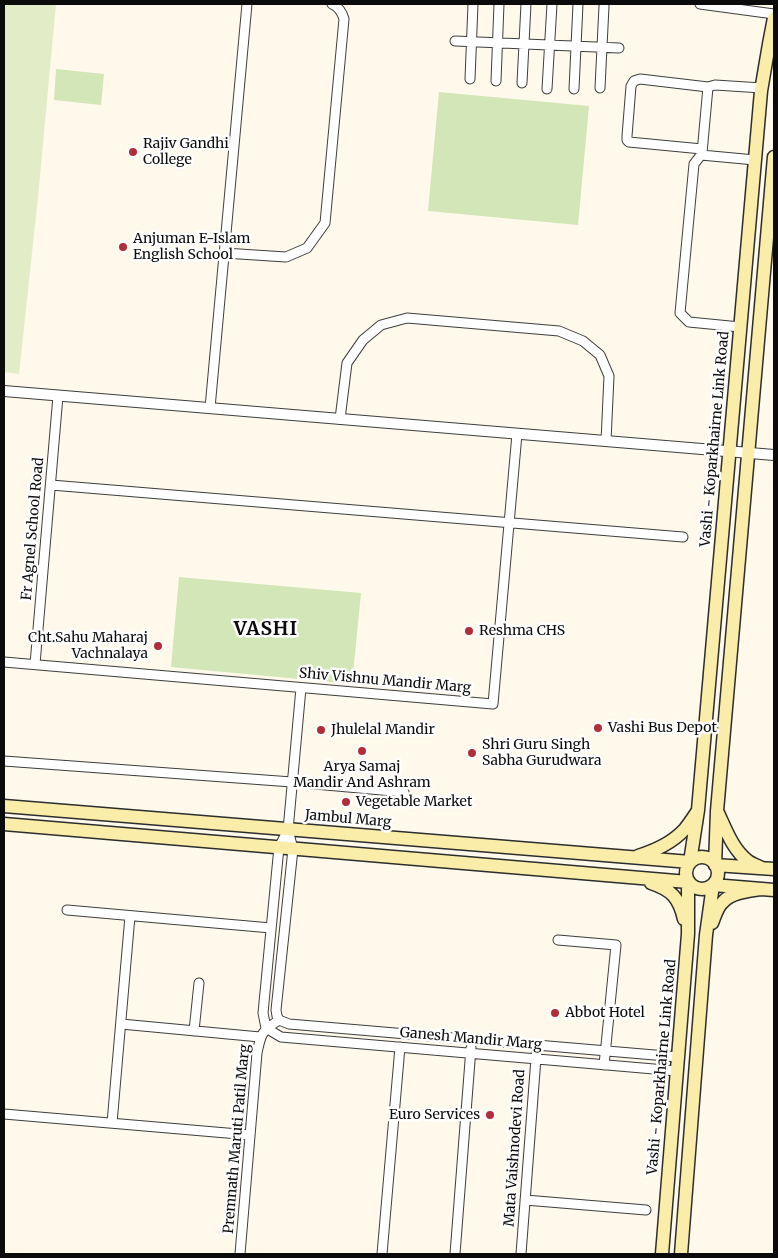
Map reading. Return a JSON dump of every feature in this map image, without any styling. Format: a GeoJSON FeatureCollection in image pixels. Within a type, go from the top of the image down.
{"type":"FeatureCollection","features":[{"type":"Feature","properties":{"kind":"main road","name":"Vashi - Koparkhairne Link Road"},"geometry":{"type":"LineString","coordinates":[[690,862],[698,810],[762,88],[768,44],[774,18]]}},
{"type":"Feature","properties":{"kind":"main road"},"geometry":{"type":"LineString","coordinates":[[681,1254],[706,935],[714,885],[718,875],[715,865],[717,811],[772,204],[774,158]]}},
{"type":"Feature","properties":{"kind":"main road","name":"Jambul Marg"},"geometry":{"type":"LineString","coordinates":[[4,806],[690,862]]}},
{"type":"Feature","properties":{"kind":"main road"},"geometry":{"type":"LineString","coordinates":[[634,858],[657,850],[671,841],[684,829],[698,810]]}},
{"type":"Feature","properties":{"kind":"main road"},"geometry":{"type":"LineString","coordinates":[[717,811],[738,851],[748,861],[768,869]]}},
{"type":"Feature","properties":{"kind":"main road"},"geometry":{"type":"LineString","coordinates":[[4,824],[688,882]]}},
{"type":"Feature","properties":{"kind":"main road"},"geometry":{"type":"LineString","coordinates":[[768,869],[715,865],[708,858],[698,858],[690,862],[686,872],[688,882],[700,890],[714,885],[774,890]]}},
{"type":"Feature","properties":{"kind":"main road"},"geometry":{"type":"LineString","coordinates":[[632,877],[668,890],[676,897],[688,934]]}},
{"type":"Feature","properties":{"kind":"main road","name":"Vashi - Koparkhairne Link Road"},"geometry":{"type":"LineString","coordinates":[[662,1254],[688,934],[688,882]]}},
{"type":"Feature","properties":{"kind":"main road"},"geometry":{"type":"LineString","coordinates":[[706,935],[723,901],[731,896],[761,888]]}},
{"type":"Feature","properties":{"kind":"street"},"geometry":{"type":"LineString","coordinates":[[210,408],[247,4]]}},
{"type":"Feature","properties":{"kind":"street"},"geometry":{"type":"LineString","coordinates":[[224,253],[286,257],[307,248],[325,223],[344,19],[342,12],[337,6],[332,4]]}},
{"type":"Feature","properties":{"kind":"street"},"geometry":{"type":"LineString","coordinates":[[470,80],[473,4]]}},
{"type":"Feature","properties":{"kind":"street"},"geometry":{"type":"LineString","coordinates":[[496,81],[499,4]]}},
{"type":"Feature","properties":{"kind":"street"},"geometry":{"type":"LineString","coordinates":[[522,83],[526,4]]}},
{"type":"Feature","properties":{"kind":"street"},"geometry":{"type":"LineString","coordinates":[[547,89],[552,4]]}},
{"type":"Feature","properties":{"kind":"street"},"geometry":{"type":"LineString","coordinates":[[574,89],[578,4]]}},
{"type":"Feature","properties":{"kind":"street"},"geometry":{"type":"LineString","coordinates":[[700,4],[774,14]]}},
{"type":"Feature","properties":{"kind":"street"},"geometry":{"type":"LineString","coordinates":[[600,88],[604,6]]}},
{"type":"Feature","properties":{"kind":"street"},"geometry":{"type":"LineString","coordinates":[[455,40],[619,48]]}},
{"type":"Feature","properties":{"kind":"street"},"geometry":{"type":"LineString","coordinates":[[755,160],[629,142],[627,136],[631,86],[634,81],[640,79],[708,87],[715,85],[762,88]]}},
{"type":"Feature","properties":{"kind":"street"},"geometry":{"type":"LineString","coordinates":[[708,87],[702,152],[694,164],[680,313],[689,322],[740,327]]}},
{"type":"Feature","properties":{"kind":"street"},"geometry":{"type":"LineString","coordinates":[[340,419],[347,363],[362,340],[381,325],[407,318],[559,331],[583,341],[600,355],[609,376],[606,441]]}},
{"type":"Feature","properties":{"kind":"street"},"geometry":{"type":"LineString","coordinates":[[4,391],[774,455]]}},
{"type":"Feature","properties":{"kind":"street","name":"Fr Agnel School Road"},"geometry":{"type":"LineString","coordinates":[[36,664],[58,396]]}},
{"type":"Feature","properties":{"kind":"street","name":"Shiv Vishnu Mandir Marg"},"geometry":{"type":"LineString","coordinates":[[4,662],[493,704],[516,434]]}},
{"type":"Feature","properties":{"kind":"street"},"geometry":{"type":"LineString","coordinates":[[51,485],[683,537]]}},
{"type":"Feature","properties":{"kind":"street"},"geometry":{"type":"LineString","coordinates":[[279,1020],[276,1010],[293,848],[288,830],[301,688]]}},
{"type":"Feature","properties":{"kind":"street"},"geometry":{"type":"LineString","coordinates":[[4,760],[404,792]]}},
{"type":"Feature","properties":{"kind":"street","name":"Premnath Maruti Patil Marg"},"geometry":{"type":"LineString","coordinates":[[266,1028],[263,1013],[279,847],[288,830]]}},
{"type":"Feature","properties":{"kind":"street"},"geometry":{"type":"LineString","coordinates":[[67,910],[271,928]]}},
{"type":"Feature","properties":{"kind":"street"},"geometry":{"type":"LineString","coordinates":[[112,1123],[130,916]]}},
{"type":"Feature","properties":{"kind":"street"},"geometry":{"type":"LineString","coordinates":[[558,940],[616,945],[604,1065]]}},
{"type":"Feature","properties":{"kind":"street"},"geometry":{"type":"LineString","coordinates":[[194,1031],[199,983]]}},
{"type":"Feature","properties":{"kind":"street","name":"Premnath Maruti Patil Marg"},"geometry":{"type":"LineString","coordinates":[[240,1254],[257,1053],[260,1037],[266,1028],[279,1020]]}},
{"type":"Feature","properties":{"kind":"street","name":"Ganesh Mandir Marg"},"geometry":{"type":"LineString","coordinates":[[279,1020],[289,1024],[678,1056]]}},
{"type":"Feature","properties":{"kind":"street"},"geometry":{"type":"LineString","coordinates":[[121,1024],[260,1037]]}},
{"type":"Feature","properties":{"kind":"street","name":"Ganesh Mandir Marg"},"geometry":{"type":"LineString","coordinates":[[266,1028],[281,1037],[677,1071]]}},
{"type":"Feature","properties":{"kind":"street"},"geometry":{"type":"LineString","coordinates":[[415,1048],[416,1035]]}},
{"type":"Feature","properties":{"kind":"street"},"geometry":{"type":"LineString","coordinates":[[455,1254],[472,1039]]}},
{"type":"Feature","properties":{"kind":"street","name":"Mata Vaishnodevi Road"},"geometry":{"type":"LineString","coordinates":[[521,1254],[537,1045]]}},
{"type":"Feature","properties":{"kind":"street"},"geometry":{"type":"LineString","coordinates":[[382,1254],[400,1047]]}},
{"type":"Feature","properties":{"kind":"street"},"geometry":{"type":"LineString","coordinates":[[4,1114],[250,1135]]}},
{"type":"Feature","properties":{"kind":"street"},"geometry":{"type":"LineString","coordinates":[[525,1200],[646,1210]]}},
{"type":"Feature","properties":{"kind":"green space"},"geometry":{"type":"Polygon","coordinates":[[[4,4],[56,4],[19,374],[4,372],[4,4]]]}},
{"type":"Feature","properties":{"kind":"green space"},"geometry":{"type":"Polygon","coordinates":[[[56,69],[104,74],[101,105],[54,100],[56,69]]]}},
{"type":"Feature","properties":{"kind":"green space"},"geometry":{"type":"Polygon","coordinates":[[[439,92],[589,106],[578,225],[428,211],[439,92]]]}},
{"type":"Feature","properties":{"kind":"green space"},"geometry":{"type":"Polygon","coordinates":[[[179,577],[361,593],[352,684],[171,667],[179,577]]]}},
{"type":"Feature","properties":{"kind":"place","name":"Rajiv Gandhi College"},"geometry":{"type":"Point","coordinates":[133,152]}},
{"type":"Feature","properties":{"kind":"place","name":"Anjuman E-Islam English School"},"geometry":{"type":"Point","coordinates":[123,247]}},
{"type":"Feature","properties":{"kind":"place","name":"Reshma CHS"},"geometry":{"type":"Point","coordinates":[469,631]}},
{"type":"Feature","properties":{"kind":"place","name":"Cht.Sahu Maharaj Vachnalaya"},"geometry":{"type":"Point","coordinates":[158,646]}},
{"type":"Feature","properties":{"kind":"place","name":"Vashi Bus Depot"},"geometry":{"type":"Point","coordinates":[598,728]}},
{"type":"Feature","properties":{"kind":"place","name":"Jhulelal Mandir"},"geometry":{"type":"Point","coordinates":[321,730]}},
{"type":"Feature","properties":{"kind":"place","name":"Arya Samaj Mandir And Ashram"},"geometry":{"type":"Point","coordinates":[362,751]}},
{"type":"Feature","properties":{"kind":"place","name":"Shri Guru Singh Sabha Gurudwara"},"geometry":{"type":"Point","coordinates":[472,753]}},
{"type":"Feature","properties":{"kind":"place","name":"Vegetable Market"},"geometry":{"type":"Point","coordinates":[346,802]}},
{"type":"Feature","properties":{"kind":"place","name":"Abbot Hotel"},"geometry":{"type":"Point","coordinates":[555,1013]}},
{"type":"Feature","properties":{"kind":"place","name":"Euro Services"},"geometry":{"type":"Point","coordinates":[490,1115]}},
{"type":"Feature","properties":{"kind":"district","name":"VASHI"},"geometry":{"type":"Point","coordinates":[266,630]}}]}
